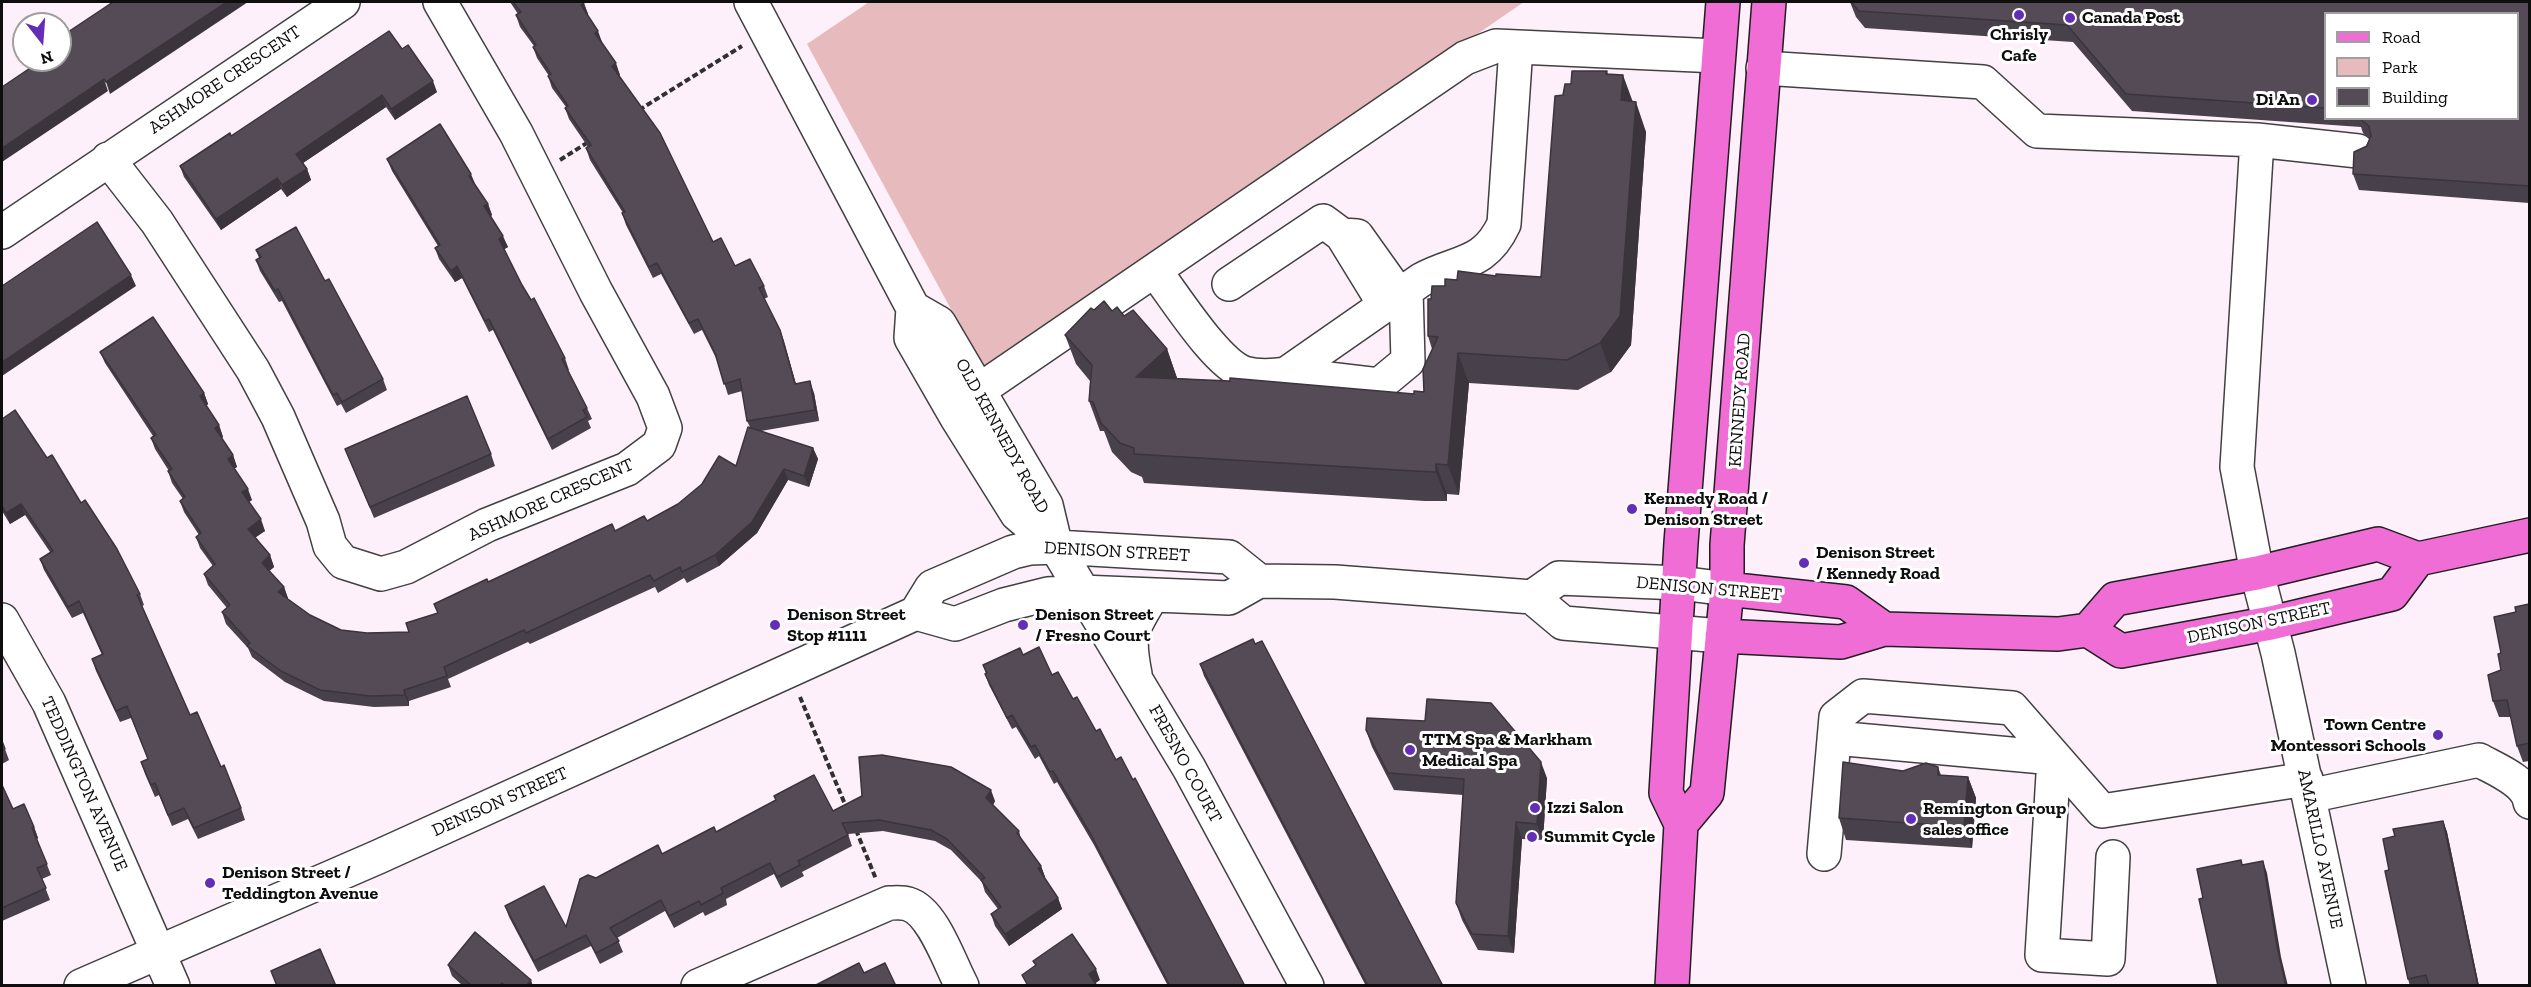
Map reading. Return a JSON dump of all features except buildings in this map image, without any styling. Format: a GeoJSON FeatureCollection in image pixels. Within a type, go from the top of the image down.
{"type":"FeatureCollection","features":[{"type":"Feature","properties":{"kind":"main road"},"geometry":{"type":"LineString","coordinates":[[1672,986],[1681,824],[1666,793],[1723,2]]}},
{"type":"Feature","properties":{"kind":"main road","name":"KENNEDY ROAD"},"geometry":{"type":"LineString","coordinates":[[1681,824],[1707,793],[1727,589],[1727,545],[1769,2]]}},
{"type":"Feature","properties":{"kind":"main road"},"geometry":{"type":"LineString","coordinates":[[1722,636],[1841,642],[1884,629],[2058,634],[2088,630],[2115,599],[2257,573],[2378,544],[2418,559],[2529,535]]}},
{"type":"Feature","properties":{"kind":"main road","name":"DENISON STREET"},"geometry":{"type":"LineString","coordinates":[[2088,630],[2121,651],[2271,623],[2392,594],[2418,559]]}},
{"type":"Feature","properties":{"kind":"main road","name":"DENISON STREET"},"geometry":{"type":"LineString","coordinates":[[1727,589],[1846,602],[1884,629]]}},
{"type":"Feature","properties":{"kind":"street","name":"ASHMORE CRESCENT"},"geometry":{"type":"LineString","coordinates":[[2,232],[343,2]]}},
{"type":"Feature","properties":{"kind":"street","name":"ASHMORE CRESCENT"},"geometry":{"type":"LineString","coordinates":[[108,159],[157,222],[253,370],[278,417],[323,520],[330,546],[343,562],[381,574],[406,567],[487,525],[627,469],[659,445],[665,428],[653,396],[537,174],[440,2]]}},
{"type":"Feature","properties":{"kind":"street"},"geometry":{"type":"LineString","coordinates":[[751,2],[913,308]]}},
{"type":"Feature","properties":{"kind":"street"},"geometry":{"type":"LineString","coordinates":[[978,392],[1465,58],[1496,46],[1718,56]]}},
{"type":"Feature","properties":{"kind":"street"},"geometry":{"type":"LineString","coordinates":[[1286,374],[1437,271],[1471,262],[1485,252],[1500,232],[1506,207],[1516,47]]}},
{"type":"Feature","properties":{"kind":"street"},"geometry":{"type":"LineString","coordinates":[[1763,68],[1983,82],[2037,130],[2257,140],[2358,151]]}},
{"type":"Feature","properties":{"kind":"street","name":"AMARILLO AVENUE"},"geometry":{"type":"LineString","coordinates":[[2257,140],[2237,467],[2257,573],[2271,623],[2349,986]]}},
{"type":"Feature","properties":{"kind":"street"},"geometry":{"type":"LineString","coordinates":[[1155,272],[1226,363],[1244,373],[1265,376],[1286,374],[1380,385],[1408,361],[1397,297],[1357,236],[1342,235],[1323,221],[1229,284]]}},
{"type":"Feature","properties":{"kind":"street","name":"OLD KENNEDY ROAD"},"geometry":{"type":"LineString","coordinates":[[913,308],[939,323],[1046,506],[1056,547],[1017,514],[957,418],[911,338],[913,308]]}},
{"type":"Feature","properties":{"kind":"street","name":"DENISON STREET"},"geometry":{"type":"LineString","coordinates":[[81,986],[378,857],[916,613],[932,586],[1013,552],[1056,547],[1229,557],[1259,581]]}},
{"type":"Feature","properties":{"kind":"street","name":"FRESNO COURT"},"geometry":{"type":"LineString","coordinates":[[1056,547],[1189,768],[1306,986]]}},
{"type":"Feature","properties":{"kind":"street","name":"DENISON STREET"},"geometry":{"type":"LineString","coordinates":[[1532,597],[1559,578],[1680,583],[1727,589]]}},
{"type":"Feature","properties":{"kind":"street"},"geometry":{"type":"LineString","coordinates":[[916,613],[954,624],[1026,599],[1081,592],[1228,598],[1259,581],[1335,582],[1532,597],[1563,623],[1722,636]]}},
{"type":"Feature","properties":{"kind":"street"},"geometry":{"type":"LineString","coordinates":[[1136,678],[1129,642],[1133,626],[1152,596]]}},
{"type":"Feature","properties":{"kind":"street","name":"TEDDINGTON AVENUE"},"geometry":{"type":"LineString","coordinates":[[2,620],[49,703],[173,986]]}},
{"type":"Feature","properties":{"kind":"street"},"geometry":{"type":"LineString","coordinates":[[1824,854],[1836,717],[1863,696],[2012,708],[2102,811],[2307,788],[2479,760],[2515,781],[2529,797],[2529,802]]}},
{"type":"Feature","properties":{"kind":"street"},"geometry":{"type":"LineString","coordinates":[[1835,738],[2054,758]]}},
{"type":"Feature","properties":{"kind":"street"},"geometry":{"type":"LineString","coordinates":[[2054,758],[2042,955],[2108,959],[2113,856]]}},
{"type":"Feature","properties":{"kind":"street"},"geometry":{"type":"LineString","coordinates":[[698,986],[889,903],[909,904],[924,915],[935,930],[962,986]]}},
{"type":"Feature","properties":{"kind":"path"},"geometry":{"type":"LineString","coordinates":[[634,113],[766,31]]}},
{"type":"Feature","properties":{"kind":"path"},"geometry":{"type":"LineString","coordinates":[[537,174],[595,138]]}},
{"type":"Feature","properties":{"kind":"path"},"geometry":{"type":"LineString","coordinates":[[808,715],[849,814]]}},
{"type":"Feature","properties":{"kind":"path"},"geometry":{"type":"LineString","coordinates":[[854,825],[889,903]]}},
{"type":"Feature","properties":{"kind":"green space"},"geometry":{"type":"Polygon","coordinates":[[[869,2],[1524,2],[985,372],[807,44],[869,2]]]}},
{"type":"Feature","properties":{"kind":"place","name":"Chrisly Cafe"},"geometry":{"type":"Point","coordinates":[2019,15]}},
{"type":"Feature","properties":{"kind":"place","name":"Canada Post"},"geometry":{"type":"Point","coordinates":[2070,18]}},
{"type":"Feature","properties":{"kind":"place","name":"Di An"},"geometry":{"type":"Point","coordinates":[2312,100]}},
{"type":"Feature","properties":{"kind":"place","name":"Kennedy Road / Denison Street"},"geometry":{"type":"Point","coordinates":[1632,509]}},
{"type":"Feature","properties":{"kind":"place","name":"Denison Street / Kennedy Road"},"geometry":{"type":"Point","coordinates":[1804,563]}},
{"type":"Feature","properties":{"kind":"place","name":"Denison Street Stop #1111"},"geometry":{"type":"Point","coordinates":[775,625]}},
{"type":"Feature","properties":{"kind":"place","name":"Denison Street / Fresno Court"},"geometry":{"type":"Point","coordinates":[1023,625]}},
{"type":"Feature","properties":{"kind":"place","name":"Town Centre Montessori Schools"},"geometry":{"type":"Point","coordinates":[2438,735]}},
{"type":"Feature","properties":{"kind":"place","name":"TTM Spa & Markham Medical Spa"},"geometry":{"type":"Point","coordinates":[1410,750]}},
{"type":"Feature","properties":{"kind":"place","name":"Izzi Salon"},"geometry":{"type":"Point","coordinates":[1535,808]}},
{"type":"Feature","properties":{"kind":"place","name":"Remington Group sales office"},"geometry":{"type":"Point","coordinates":[1911,819]}},
{"type":"Feature","properties":{"kind":"place","name":"Summit Cycle"},"geometry":{"type":"Point","coordinates":[1532,837]}},
{"type":"Feature","properties":{"kind":"place","name":"Denison Street / Teddington Avenue"},"geometry":{"type":"Point","coordinates":[210,883]}}]}
